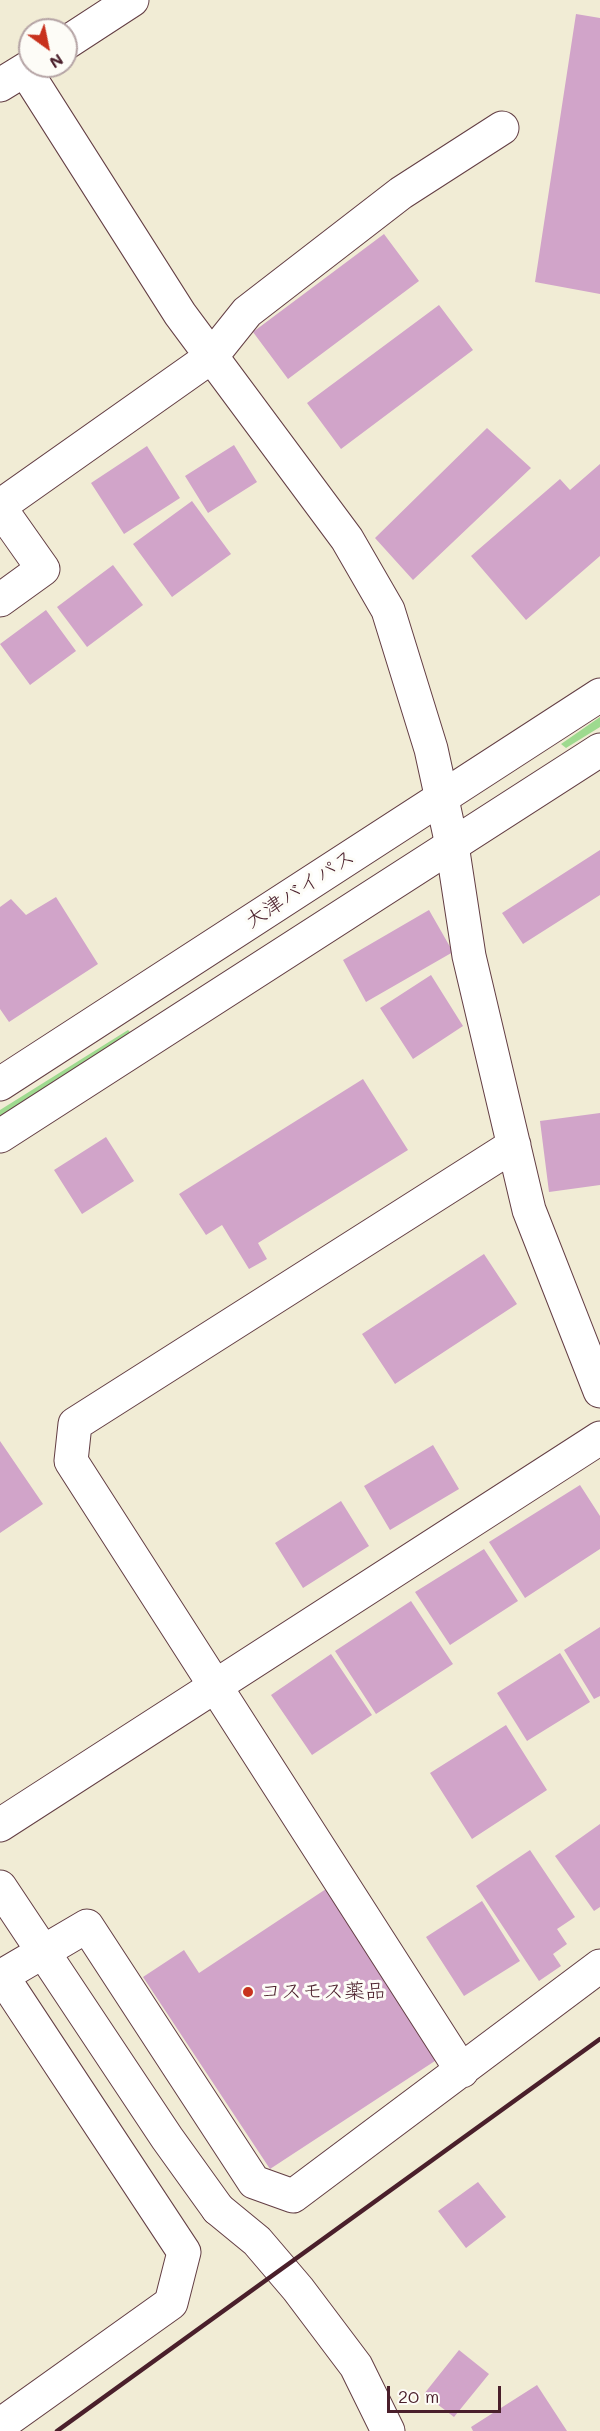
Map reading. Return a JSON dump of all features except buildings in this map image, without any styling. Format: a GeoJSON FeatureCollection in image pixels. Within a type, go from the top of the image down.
{"type":"FeatureCollection","features":[{"type":"Feature","properties":{"kind":"main road"},"geometry":{"type":"LineString","coordinates":[[78,35],[132,0]]}},
{"type":"Feature","properties":{"kind":"main road"},"geometry":{"type":"LineString","coordinates":[[22,78],[180,314],[347,539],[388,610],[431,750],[452,845],[469,956],[529,1210],[600,1391]]}},
{"type":"Feature","properties":{"kind":"main road"},"geometry":{"type":"LineString","coordinates":[[0,600],[43,569],[0,507],[211,357],[247,312],[401,193],[502,128]]}},
{"type":"Feature","properties":{"kind":"main road","name":"大津バイパス"},"geometry":{"type":"LineString","coordinates":[[0,1084],[600,695]]}},
{"type":"Feature","properties":{"kind":"main road"},"geometry":{"type":"LineString","coordinates":[[0,1136],[600,750]]}},
{"type":"Feature","properties":{"kind":"main road"},"geometry":{"type":"LineString","coordinates":[[462,2071],[71,1461],[75,1425],[514,1145]]}},
{"type":"Feature","properties":{"kind":"main road"},"geometry":{"type":"LineString","coordinates":[[0,1825],[600,1438]]}},
{"type":"Feature","properties":{"kind":"main road"},"geometry":{"type":"LineString","coordinates":[[0,1887],[42,1954],[218,2209],[256,2241],[357,2366],[388,2431]]}},
{"type":"Feature","properties":{"kind":"main road"},"geometry":{"type":"LineString","coordinates":[[0,2425],[171,2302],[184,2252],[2,1976],[87,1926],[254,2182],[293,2196],[600,1966]]}},
{"type":"Feature","properties":{"kind":"green space"},"geometry":{"type":"Polygon","coordinates":[[[600,717],[600,727],[566,748],[561,744],[600,717]]]}},
{"type":"Feature","properties":{"kind":"green space"},"geometry":{"type":"Polygon","coordinates":[[[128,1030],[133,1035],[0,1119],[0,1110],[128,1030]]]}},
{"type":"Feature","properties":{"kind":"railway"},"geometry":{"type":"LineString","coordinates":[[57,2431],[600,2039]]}},
{"type":"Feature","properties":{"kind":"place","name":"コスモス薬品"},"geometry":{"type":"Point","coordinates":[248,1992]}}]}
